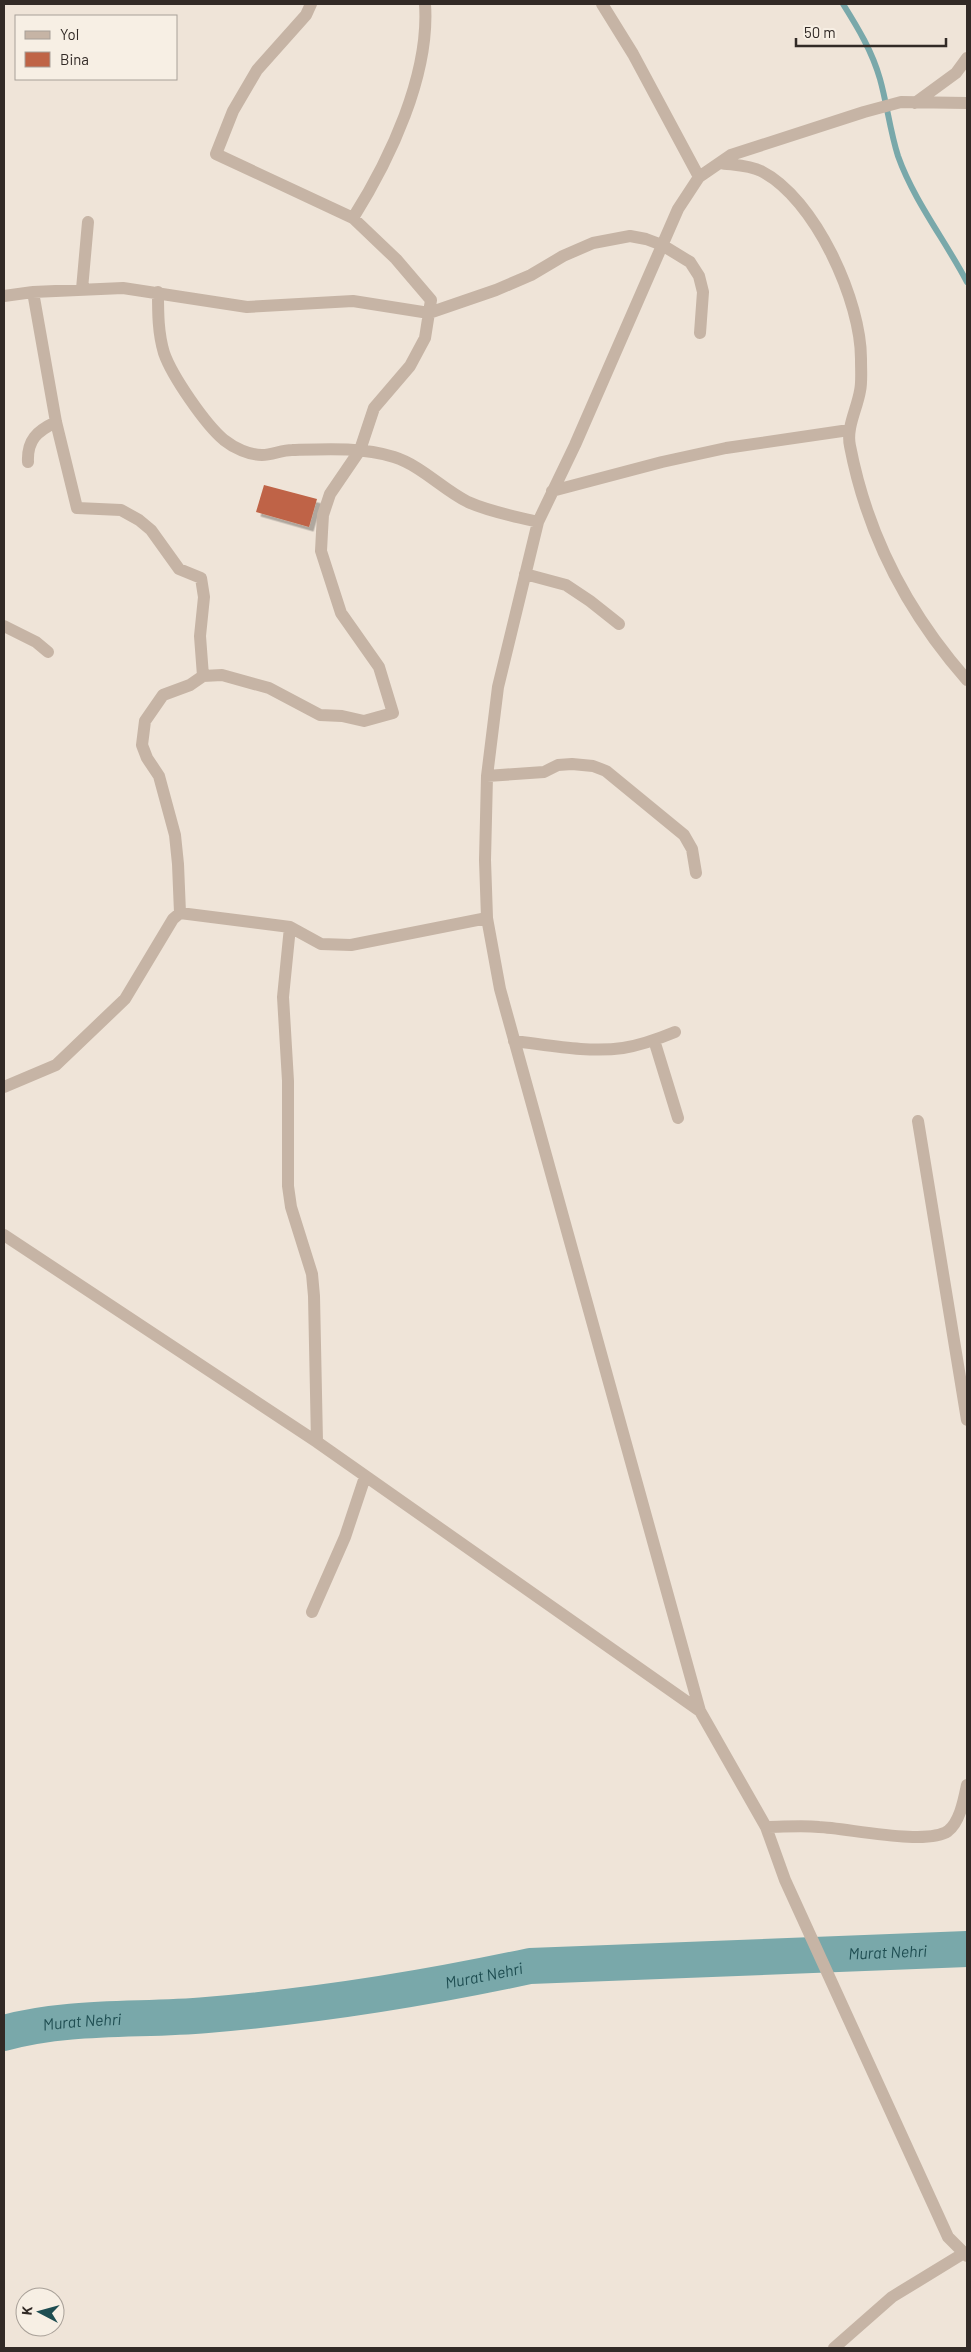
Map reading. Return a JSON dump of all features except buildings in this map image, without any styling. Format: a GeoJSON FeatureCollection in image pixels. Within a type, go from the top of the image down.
{"type":"FeatureCollection","features":[{"type":"Feature","properties":{"kind":"street"},"geometry":{"type":"LineString","coordinates":[[180,913],[175,835],[159,776],[147,758],[142,745],[145,720],[163,695],[190,685],[204,676],[222,675],[269,688],[320,715],[342,716],[364,721],[393,713],[380,667],[341,613],[321,551],[323,515],[330,494],[360,450],[374,408],[406,372],[418,352],[425,338],[431,300],[396,258],[353,218],[216,154],[233,111],[257,70],[306,15],[311,4]]}},
{"type":"Feature","properties":{"kind":"street"},"geometry":{"type":"LineString","coordinates":[[353,218],[373,186],[410,100],[424,47],[427,24],[425,4]]}},
{"type":"Feature","properties":{"kind":"street"},"geometry":{"type":"LineString","coordinates":[[602,4],[633,54],[699,177]]}},
{"type":"Feature","properties":{"kind":"street"},"geometry":{"type":"LineString","coordinates":[[916,103],[956,73],[967,58]]}},
{"type":"Feature","properties":{"kind":"street"},"geometry":{"type":"LineString","coordinates":[[834,2348],[892,2297],[966,2254],[948,2237],[844,2005],[785,1880],[766,1827],[700,1711],[500,988],[488,918],[485,860],[487,776],[498,687],[538,522],[575,445],[678,209],[699,177],[731,155],[864,112],[901,102],[967,103]]}},
{"type":"Feature","properties":{"kind":"street"},"geometry":{"type":"LineString","coordinates":[[720,163],[759,169],[778,181],[799,202],[821,235],[849,295],[859,336],[861,359],[860,389],[849,430],[849,444],[866,512],[891,571],[929,632],[967,680]]}},
{"type":"Feature","properties":{"kind":"street"},"geometry":{"type":"LineString","coordinates":[[82,289],[88,222]]}},
{"type":"Feature","properties":{"kind":"street"},"geometry":{"type":"LineString","coordinates":[[4,296],[33,292],[123,288],[247,307],[353,302],[429,313],[522,279],[564,256],[593,243],[630,236],[662,245],[690,262],[699,276],[702,292],[700,332]]}},
{"type":"Feature","properties":{"kind":"street"},"geometry":{"type":"LineString","coordinates":[[33,292],[56,422],[77,508],[121,510],[139,520],[151,530],[179,569],[201,578],[204,597],[200,636],[204,676]]}},
{"type":"Feature","properties":{"kind":"street"},"geometry":{"type":"LineString","coordinates":[[158,292],[158,323],[164,354],[185,391],[209,423],[224,440],[242,451],[263,455],[291,450],[360,450],[396,457],[412,464],[467,501],[488,510],[538,522]]}},
{"type":"Feature","properties":{"kind":"street"},"geometry":{"type":"LineString","coordinates":[[28,462],[27,449],[31,442],[45,427],[56,422]]}},
{"type":"Feature","properties":{"kind":"street"},"geometry":{"type":"LineString","coordinates":[[552,492],[662,462],[726,448],[849,430]]}},
{"type":"Feature","properties":{"kind":"street"},"geometry":{"type":"LineString","coordinates":[[525,574],[566,586],[590,601],[619,624]]}},
{"type":"Feature","properties":{"kind":"street"},"geometry":{"type":"LineString","coordinates":[[4,626],[36,642],[48,652]]}},
{"type":"Feature","properties":{"kind":"street"},"geometry":{"type":"LineString","coordinates":[[487,776],[544,772],[558,765],[572,764],[593,766],[606,771],[684,835],[692,849],[696,873]]}},
{"type":"Feature","properties":{"kind":"street"},"geometry":{"type":"LineString","coordinates":[[4,1087],[56,1064],[125,999],[173,919],[180,913],[290,927],[321,944],[351,945],[488,918]]}},
{"type":"Feature","properties":{"kind":"street"},"geometry":{"type":"LineString","coordinates":[[290,927],[283,997],[288,1081],[288,1186],[291,1207],[312,1274],[317,1442]]}},
{"type":"Feature","properties":{"kind":"street"},"geometry":{"type":"LineString","coordinates":[[514,1041],[590,1049],[622,1048],[654,1040],[675,1032]]}},
{"type":"Feature","properties":{"kind":"street"},"geometry":{"type":"LineString","coordinates":[[654,1040],[678,1118]]}},
{"type":"Feature","properties":{"kind":"street"},"geometry":{"type":"LineString","coordinates":[[918,1121],[967,1420]]}},
{"type":"Feature","properties":{"kind":"street"},"geometry":{"type":"LineString","coordinates":[[4,1235],[317,1442],[700,1711]]}},
{"type":"Feature","properties":{"kind":"street"},"geometry":{"type":"LineString","coordinates":[[312,1612],[345,1537],[365,1477]]}},
{"type":"Feature","properties":{"kind":"street"},"geometry":{"type":"LineString","coordinates":[[766,1827],[818,1826],[908,1837],[932,1837],[950,1830],[957,1819],[967,1786]]}},
{"type":"Feature","properties":{"kind":"waterway"},"geometry":{"type":"LineString","coordinates":[[843,4],[864,40],[877,69],[895,147],[912,189],[967,282]]}},
{"type":"Feature","properties":{"kind":"waterway","name":"Murat Nehri"},"geometry":{"type":"LineString","coordinates":[[4,2033],[54,2023],[181,2017],[329,2002],[450,1982],[530,1966],[967,1949]]}}]}
